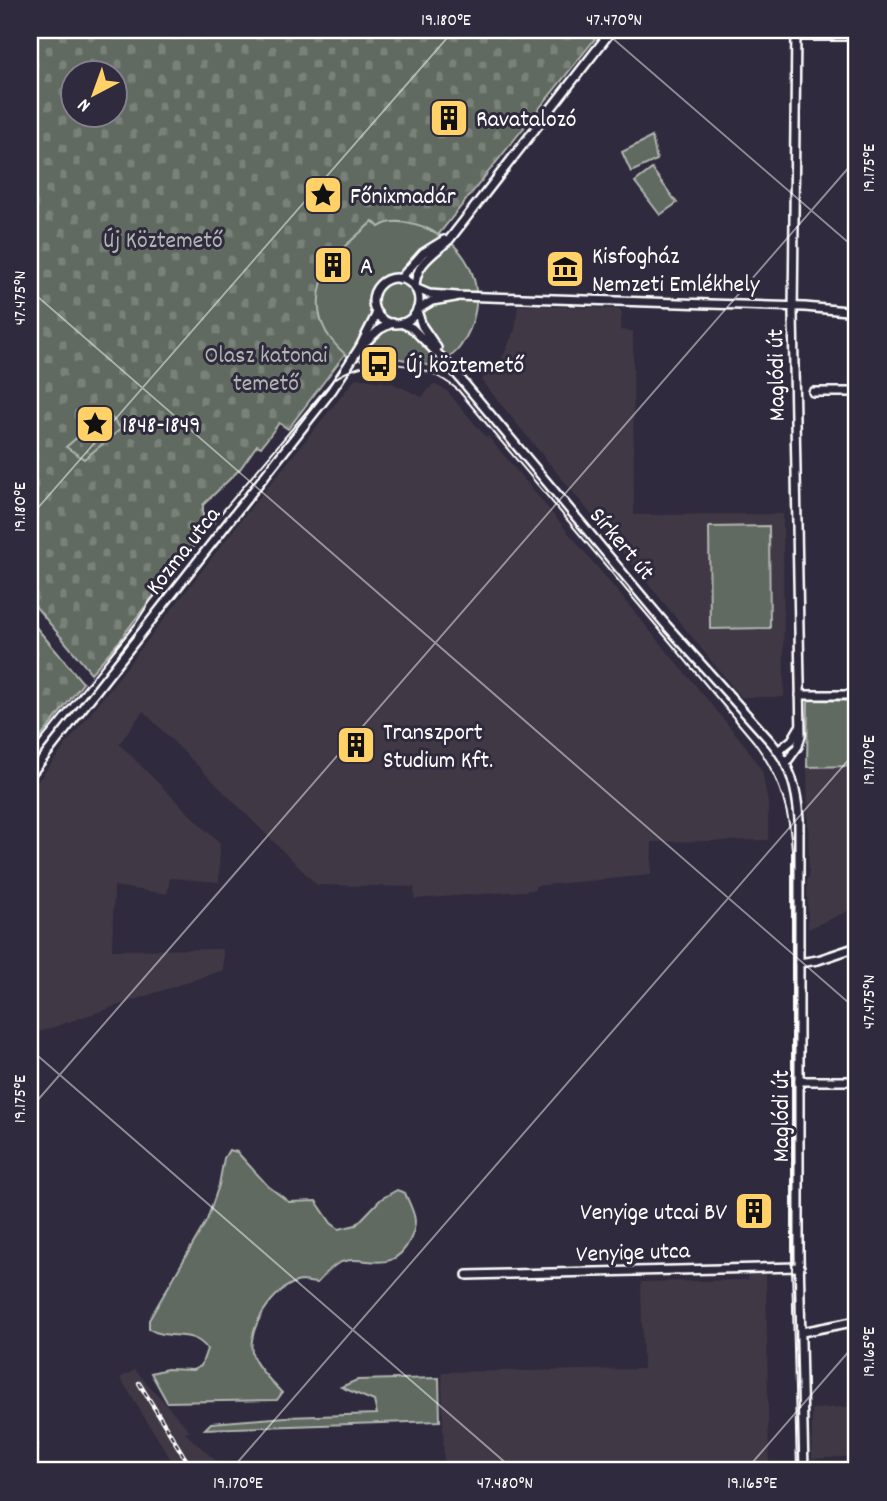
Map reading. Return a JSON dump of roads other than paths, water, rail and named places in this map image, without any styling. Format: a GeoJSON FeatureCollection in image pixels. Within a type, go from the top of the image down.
{"type":"FeatureCollection","features":[{"type":"Feature","properties":{"kind":"street","name":"Kozma utca"},"geometry":{"type":"LineString","coordinates":[[417,311],[419,297],[415,288],[416,275],[421,265],[451,236],[611,30]]}},
{"type":"Feature","properties":{"kind":"street"},"geometry":{"type":"LineString","coordinates":[[796,33],[857,36]]}},
{"type":"Feature","properties":{"kind":"street","name":"Maglódi út"},"geometry":{"type":"LineString","coordinates":[[786,763],[800,740],[793,306],[796,33]]}},
{"type":"Feature","properties":{"kind":"street","name":"Kozma utca"},"geometry":{"type":"LineString","coordinates":[[30,775],[332,390],[360,347],[377,313],[374,298],[378,288],[387,280],[400,279],[423,253],[451,236]]}},
{"type":"Feature","properties":{"kind":"street"},"geometry":{"type":"LineString","coordinates":[[400,279],[429,294],[793,306],[857,312]]}},
{"type":"Feature","properties":{"kind":"street"},"geometry":{"type":"LineString","coordinates":[[377,313],[391,323],[401,323],[410,319],[428,303],[457,296]]}},
{"type":"Feature","properties":{"kind":"street","name":"Sírkert út"},"geometry":{"type":"LineString","coordinates":[[417,311],[422,326],[443,358]]}},
{"type":"Feature","properties":{"kind":"street","name":"Kozma utca"},"geometry":{"type":"LineString","coordinates":[[360,347],[391,323]]}},
{"type":"Feature","properties":{"kind":"street","name":"Sírkert út"},"geometry":{"type":"LineString","coordinates":[[401,323],[412,328],[443,358],[667,626],[779,751]]}},
{"type":"Feature","properties":{"kind":"street"},"geometry":{"type":"LineString","coordinates":[[813,392],[857,392]]}},
{"type":"Feature","properties":{"kind":"street"},"geometry":{"type":"LineString","coordinates":[[800,695],[857,695]]}},
{"type":"Feature","properties":{"kind":"street"},"geometry":{"type":"LineString","coordinates":[[779,751],[796,735],[800,720]]}},
{"type":"Feature","properties":{"kind":"street","name":"Maglódi út"},"geometry":{"type":"LineString","coordinates":[[779,751],[796,787],[799,819],[800,1267],[804,1471]]}},
{"type":"Feature","properties":{"kind":"street"},"geometry":{"type":"LineString","coordinates":[[799,963],[818,960],[857,947]]}},
{"type":"Feature","properties":{"kind":"street"},"geometry":{"type":"LineString","coordinates":[[799,1080],[857,1081]]}},
{"type":"Feature","properties":{"kind":"street","name":"Venyige utca"},"geometry":{"type":"LineString","coordinates":[[467,1275],[800,1267]]}},
{"type":"Feature","properties":{"kind":"street"},"geometry":{"type":"LineString","coordinates":[[802,1332],[857,1321]]}},
{"type":"Feature","properties":{"kind":"tram line"},"geometry":{"type":"LineString","coordinates":[[30,754],[206,531],[333,380],[364,367],[397,364],[429,373],[458,390],[754,742],[770,767],[781,793],[789,821],[792,850],[792,1267],[797,1471]]}},
{"type":"Feature","properties":{"kind":"railway"},"geometry":{"type":"LineString","coordinates":[[139,1383],[193,1471]]}},
{"type":"Feature","properties":{"kind":"place","name":"Ravatalozó"},"geometry":{"type":"Point","coordinates":[449,118]}},
{"type":"Feature","properties":{"kind":"place","name":"Főnixmadár"},"geometry":{"type":"Point","coordinates":[323,195]}},
{"type":"Feature","properties":{"kind":"place","name":"A"},"geometry":{"type":"Point","coordinates":[333,265]}},
{"type":"Feature","properties":{"kind":"place","name":"Kisfogház Nemzeti Emlékhely"},"geometry":{"type":"Point","coordinates":[565,269]}},
{"type":"Feature","properties":{"kind":"place","name":"Új köztemető"},"geometry":{"type":"Point","coordinates":[379,364]}},
{"type":"Feature","properties":{"kind":"place","name":"1848-1849"},"geometry":{"type":"Point","coordinates":[95,424]}},
{"type":"Feature","properties":{"kind":"place","name":"Transzport Studium Kft."},"geometry":{"type":"Point","coordinates":[356,745]}},
{"type":"Feature","properties":{"kind":"place","name":"Venyige utcai BV"},"geometry":{"type":"Point","coordinates":[754,1211]}},
{"type":"Feature","properties":{"kind":"park label","name":"Új Köztemető"},"geometry":{"type":"Point","coordinates":[163,239]}},
{"type":"Feature","properties":{"kind":"park label","name":"Olasz katonai temető"},"geometry":{"type":"Point","coordinates":[266,368]}}]}
